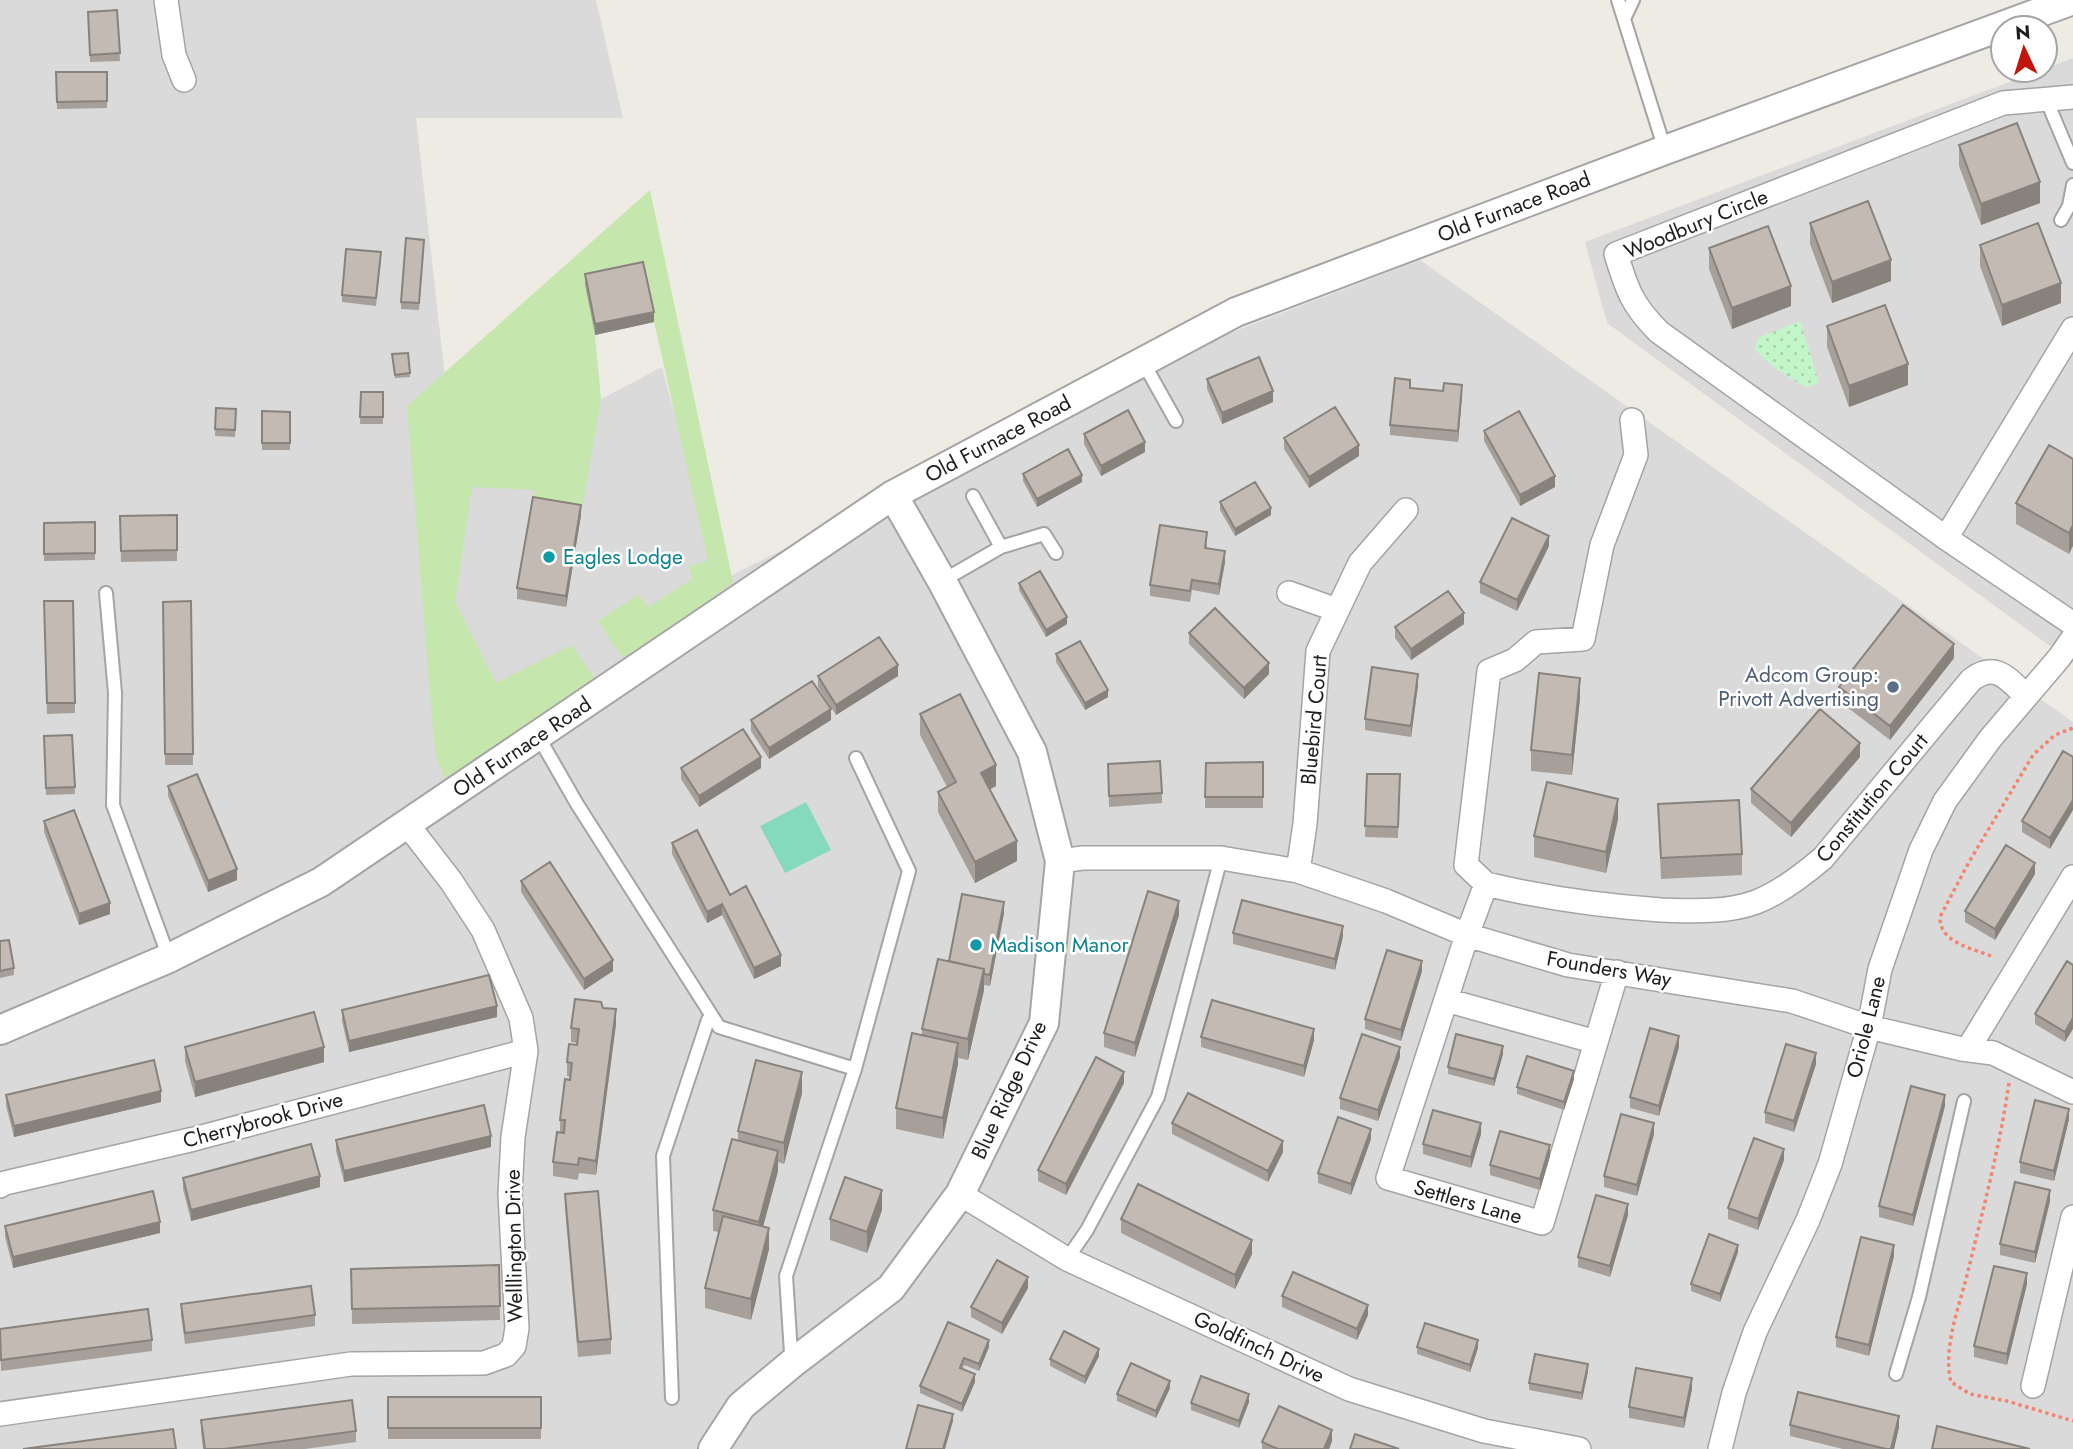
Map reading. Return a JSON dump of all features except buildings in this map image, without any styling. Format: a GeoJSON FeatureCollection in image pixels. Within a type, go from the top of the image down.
{"type":"FeatureCollection","features":[{"type":"Feature","properties":{"kind":"street"},"geometry":{"type":"LineString","coordinates":[[166,0],[169,33],[184,80]]}},
{"type":"Feature","properties":{"kind":"street","name":"Old Furnace Road"},"geometry":{"type":"LineString","coordinates":[[0,1030],[169,958],[321,882],[893,495],[1236,312],[1665,150],[2073,1]]}},
{"type":"Feature","properties":{"kind":"street","name":"Woodbury Circle"},"geometry":{"type":"LineString","coordinates":[[2073,97],[2003,103],[1616,254],[1627,290],[1640,312],[1659,332],[1946,538],[2073,624]]}},
{"type":"Feature","properties":{"kind":"street"},"geometry":{"type":"LineString","coordinates":[[1946,538],[2073,328]]}},
{"type":"Feature","properties":{"kind":"street"},"geometry":{"type":"LineString","coordinates":[[1486,884],[1466,865],[1489,671],[1515,660],[1536,642],[1583,639],[1602,545],[1636,455],[1632,420]]}},
{"type":"Feature","properties":{"kind":"street","name":"Blue Ridge Drive"},"geometry":{"type":"LineString","coordinates":[[713,1449],[741,1406],[794,1361],[891,1288],[960,1194],[1044,1023],[1060,861],[1032,752],[942,580],[893,495]]}},
{"type":"Feature","properties":{"kind":"street","name":"Bluebird Court"},"geometry":{"type":"LineString","coordinates":[[1298,871],[1305,824],[1318,651],[1360,563],[1406,510]]}},
{"type":"Feature","properties":{"kind":"street"},"geometry":{"type":"LineString","coordinates":[[1289,593],[1337,610]]}},
{"type":"Feature","properties":{"kind":"street","name":"Oriole Lane"},"geometry":{"type":"LineString","coordinates":[[1720,1449],[1734,1393],[1755,1332],[1808,1220],[1830,1164],[1869,1027],[1880,969],[1921,850],[1945,801],[1990,738],[2073,638]]}},
{"type":"Feature","properties":{"kind":"street","name":"Constitution Court"},"geometry":{"type":"LineString","coordinates":[[1486,884],[1541,897],[1636,908],[1705,911],[1756,902],[1799,877],[1823,858],[1971,680],[1985,672],[1998,673],[2026,696]]}},
{"type":"Feature","properties":{"kind":"street","name":"Welllington Drive"},"geometry":{"type":"LineString","coordinates":[[0,1414],[351,1364],[484,1363],[506,1355],[514,1346],[517,1328],[510,1194],[513,1137],[526,1051],[521,1018],[483,930],[451,881],[407,824]]}},
{"type":"Feature","properties":{"kind":"street","name":"Founders Way"},"geometry":{"type":"LineString","coordinates":[[1060,861],[1083,858],[1221,858],[1298,871],[1386,901],[1467,935],[1568,965],[1792,1000],[1869,1027],[1993,1053],[2073,1092]]}},
{"type":"Feature","properties":{"kind":"street"},"geometry":{"type":"LineString","coordinates":[[1969,1049],[2073,877]]}},
{"type":"Feature","properties":{"kind":"street","name":"Settlers Lane"},"geometry":{"type":"LineString","coordinates":[[1486,884],[1388,1178],[1542,1223],[1617,972]]}},
{"type":"Feature","properties":{"kind":"street"},"geometry":{"type":"LineString","coordinates":[[1446,1000],[1596,1042]]}},
{"type":"Feature","properties":{"kind":"street","name":"Cherrybrook Drive"},"geometry":{"type":"LineString","coordinates":[[0,1186],[5,1182],[194,1139],[526,1051]]}},
{"type":"Feature","properties":{"kind":"street","name":"Goldfinch Drive"},"geometry":{"type":"LineString","coordinates":[[960,1194],[1067,1259],[1349,1389],[1484,1431],[1578,1449]]}},
{"type":"Feature","properties":{"kind":"street"},"geometry":{"type":"LineString","coordinates":[[2034,1386],[2073,1217]]}},
{"type":"Feature","properties":{"kind":"lane"},"geometry":{"type":"LineString","coordinates":[[1618,0],[1665,150]]}},
{"type":"Feature","properties":{"kind":"lane"},"geometry":{"type":"LineString","coordinates":[[1623,19],[1633,0]]}},
{"type":"Feature","properties":{"kind":"lane"},"geometry":{"type":"LineString","coordinates":[[2046,99],[2073,163]]}},
{"type":"Feature","properties":{"kind":"lane"},"geometry":{"type":"LineString","coordinates":[[2061,220],[2069,206],[2073,185]]}},
{"type":"Feature","properties":{"kind":"lane"},"geometry":{"type":"LineString","coordinates":[[1143,361],[1176,421]]}},
{"type":"Feature","properties":{"kind":"lane"},"geometry":{"type":"LineString","coordinates":[[973,496],[1001,547]]}},
{"type":"Feature","properties":{"kind":"lane"},"geometry":{"type":"LineString","coordinates":[[942,580],[1001,547],[1044,534],[1056,553]]}},
{"type":"Feature","properties":{"kind":"lane"},"geometry":{"type":"LineString","coordinates":[[106,593],[115,693],[113,805],[169,958]]}},
{"type":"Feature","properties":{"kind":"lane"},"geometry":{"type":"LineString","coordinates":[[538,736],[577,804],[719,1027],[855,1069]]}},
{"type":"Feature","properties":{"kind":"lane"},"geometry":{"type":"LineString","coordinates":[[794,1361],[791,1353],[786,1276],[855,1069],[909,871],[856,758]]}},
{"type":"Feature","properties":{"kind":"lane"},"geometry":{"type":"LineString","coordinates":[[1067,1259],[1087,1230],[1158,1097],[1221,858]]}},
{"type":"Feature","properties":{"kind":"lane"},"geometry":{"type":"LineString","coordinates":[[672,1398],[663,1156],[708,1020],[712,1016]]}},
{"type":"Feature","properties":{"kind":"lane"},"geometry":{"type":"LineString","coordinates":[[1896,1374],[1926,1271],[1964,1101]]}},
{"type":"Feature","properties":{"kind":"path"},"geometry":{"type":"LineString","coordinates":[[1991,956],[1946,935],[1940,926],[1940,916],[1969,862],[2034,755],[2054,735],[2073,727]]}},
{"type":"Feature","properties":{"kind":"path"},"geometry":{"type":"LineString","coordinates":[[2010,1076],[2004,1116],[1951,1338],[1948,1373],[1951,1382],[1970,1394],[2007,1401],[2073,1421]]}},
{"type":"Feature","properties":{"kind":"shaded area"},"geometry":{"type":"Polygon","coordinates":[[[0,0],[596,0],[623,118],[416,118],[456,476],[662,367],[720,581],[1180,352],[1420,260],[2073,722],[2073,1449],[0,1449],[0,0]]]}},
{"type":"Feature","properties":{"kind":"shaded area"},"geometry":{"type":"Polygon","coordinates":[[[2073,58],[2073,663],[1607,323],[1585,242],[2004,84],[2059,84],[2059,63],[2073,58]]]}},
{"type":"Feature","properties":{"kind":"green space"},"geometry":{"type":"Polygon","coordinates":[[[650,190],[733,582],[629,660],[621,656],[598,621],[638,595],[649,607],[692,579],[689,566],[708,561],[643,273],[585,285],[595,335],[601,399],[581,515],[533,507],[535,490],[472,487],[455,602],[496,683],[572,645],[597,682],[455,788],[439,766],[435,748],[407,406],[650,190]]]}},
{"type":"Feature","properties":{"kind":"green space"},"geometry":{"type":"Polygon","coordinates":[[[1800,321],[1819,383],[1805,387],[1775,368],[1755,350],[1758,338],[1800,321]]]}},
{"type":"Feature","properties":{"kind":"green space"},"geometry":{"type":"Polygon","coordinates":[[[806,802],[831,850],[785,873],[760,826],[806,802]]]}},
{"type":"Feature","properties":{"kind":"place","name":"Eagles Lodge"},"geometry":{"type":"Point","coordinates":[549,557]}},
{"type":"Feature","properties":{"kind":"place","name":"Adcom Group: Privott Advertising"},"geometry":{"type":"Point","coordinates":[1893,687]}},
{"type":"Feature","properties":{"kind":"place","name":"Madison Manor"},"geometry":{"type":"Point","coordinates":[976,945]}}]}
